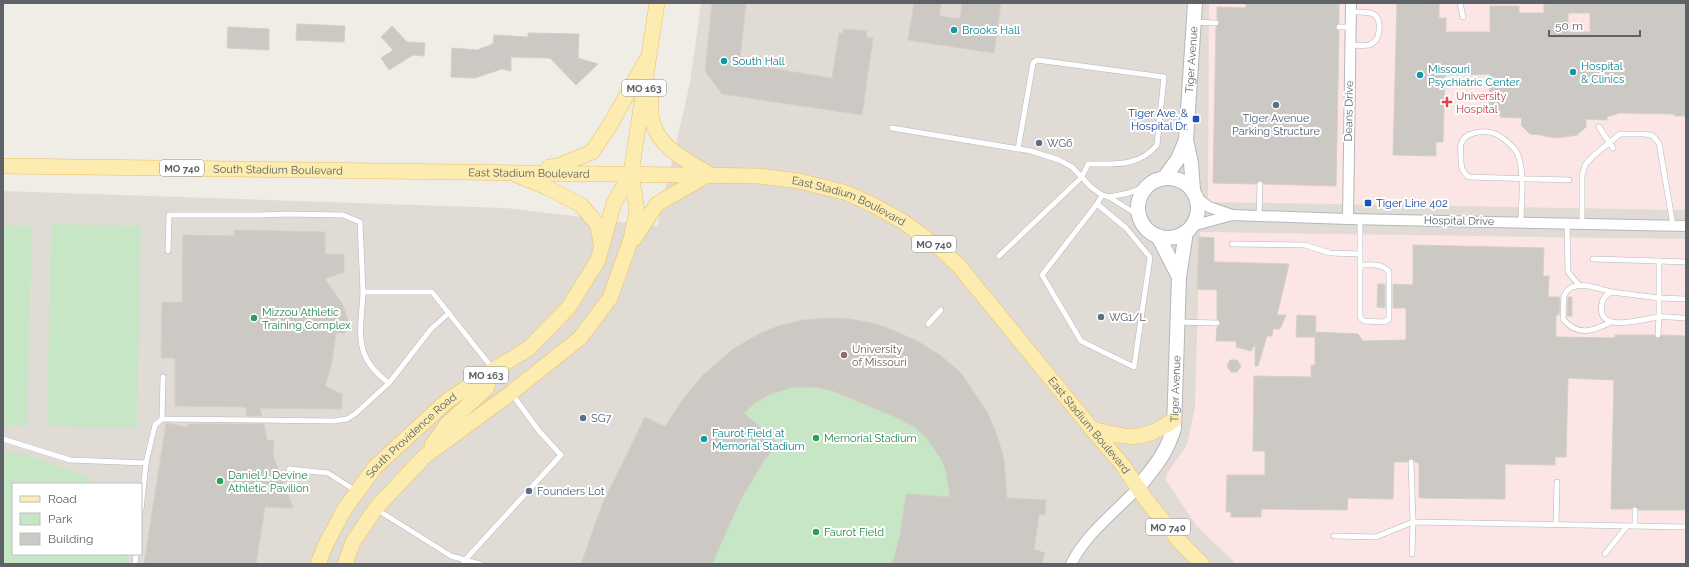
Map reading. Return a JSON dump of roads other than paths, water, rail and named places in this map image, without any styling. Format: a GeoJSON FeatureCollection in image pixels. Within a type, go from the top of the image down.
{"type":"FeatureCollection","features":[{"type":"Feature","properties":{"kind":"main road","name":"South Providence Road"},"geometry":{"type":"LineString","coordinates":[[345,564],[353,542],[376,508],[425,456],[511,393],[580,338],[610,298],[631,240],[637,211],[631,173],[657,3]]}},
{"type":"Feature","properties":{"kind":"main road"},"geometry":{"type":"LineString","coordinates":[[508,172],[558,166],[592,152],[610,126],[649,54]]}},
{"type":"Feature","properties":{"kind":"main road"},"geometry":{"type":"LineString","coordinates":[[626,254],[640,229],[657,204],[709,174],[666,147],[658,135],[652,119],[649,54]]}},
{"type":"Feature","properties":{"kind":"main road","name":"South Stadium Boulevard"},"geometry":{"type":"LineString","coordinates":[[3,166],[361,170]]}},
{"type":"Feature","properties":{"kind":"main road","name":"East Stadium Boulevard"},"geometry":{"type":"LineString","coordinates":[[361,170],[709,174],[759,176],[799,181],[823,186],[846,193],[875,206],[902,221],[924,236],[959,266],[1121,463],[1137,488],[1181,543],[1202,564]]}},
{"type":"Feature","properties":{"kind":"main road"},"geometry":{"type":"LineString","coordinates":[[508,172],[546,187],[581,205],[598,225],[601,248]]}},
{"type":"Feature","properties":{"kind":"main road","name":"South Providence Road"},"geometry":{"type":"LineString","coordinates":[[318,564],[325,546],[341,516],[375,467],[447,401],[493,370],[528,349],[568,307],[598,260],[614,203],[631,173]]}},
{"type":"Feature","properties":{"kind":"main road"},"geometry":{"type":"LineString","coordinates":[[425,456],[447,424],[486,390],[493,370]]}},
{"type":"Feature","properties":{"kind":"main road"},"geometry":{"type":"LineString","coordinates":[[1092,429],[1128,437],[1138,437],[1147,436],[1159,431],[1174,420]]}},
{"type":"Feature","properties":{"kind":"street","name":"Tiger Avenue"},"geometry":{"type":"LineString","coordinates":[[1195,3],[1186,140],[1195,194]]}},
{"type":"Feature","properties":{"kind":"street","name":"Deans Drive"},"geometry":{"type":"LineString","coordinates":[[1348,220],[1351,8]]}},
{"type":"Feature","properties":{"kind":"street","name":"Tiger Avenue"},"geometry":{"type":"LineString","coordinates":[[1165,177],[1178,159],[1186,140]]}},
{"type":"Feature","properties":{"kind":"street"},"geometry":{"type":"LineString","coordinates":[[1165,177],[1175,178],[1185,182],[1195,194],[1198,208],[1197,217],[1189,229],[1177,237],[1167,238],[1158,236],[1146,228],[1138,215],[1137,205],[1140,195],[1146,186],[1155,180],[1165,177]]}},
{"type":"Feature","properties":{"kind":"street","name":"Hospital Drive"},"geometry":{"type":"LineString","coordinates":[[1195,194],[1209,206],[1232,215],[1348,220],[1686,226]]}},
{"type":"Feature","properties":{"kind":"street","name":"Hospital Drive"},"geometry":{"type":"LineString","coordinates":[[1189,229],[1232,215]]}},
{"type":"Feature","properties":{"kind":"street","name":"Tiger Avenue"},"geometry":{"type":"LineString","coordinates":[[1137,488],[1166,451],[1171,439],[1174,420],[1179,278],[1189,229]]}},
{"type":"Feature","properties":{"kind":"street","name":"Tiger Avenue"},"geometry":{"type":"LineString","coordinates":[[1158,236],[1179,278]]}},
{"type":"Feature","properties":{"kind":"street"},"geometry":{"type":"LineString","coordinates":[[1071,564],[1082,546],[1092,534],[1137,488]]}},
{"type":"Feature","properties":{"kind":"lane"},"geometry":{"type":"LineString","coordinates":[[1460,3],[1463,17]]}},
{"type":"Feature","properties":{"kind":"lane"},"geometry":{"type":"LineString","coordinates":[[1350,45],[1370,45],[1375,42],[1378,36],[1378,21],[1376,15],[1351,8]]}},
{"type":"Feature","properties":{"kind":"lane"},"geometry":{"type":"LineString","coordinates":[[1193,22],[1216,23]]}},
{"type":"Feature","properties":{"kind":"lane"},"geometry":{"type":"LineString","coordinates":[[1339,27],[1351,27]]}},
{"type":"Feature","properties":{"kind":"lane"},"geometry":{"type":"LineString","coordinates":[[999,256],[1082,177],[1088,164],[1124,164],[1150,154],[1157,146],[1164,77],[1037,60],[1033,63],[1018,149]]}},
{"type":"Feature","properties":{"kind":"lane"},"geometry":{"type":"LineString","coordinates":[[1598,127],[1613,148]]}},
{"type":"Feature","properties":{"kind":"lane"},"geometry":{"type":"LineString","coordinates":[[892,128],[1018,149],[1059,160],[1072,167],[1102,195],[1109,197],[1138,215]]}},
{"type":"Feature","properties":{"kind":"lane"},"geometry":{"type":"LineString","coordinates":[[1521,222],[1521,178],[1521,165],[1517,153],[1504,139],[1493,133],[1479,132],[1467,136],[1461,143],[1461,166],[1463,173],[1469,177],[1521,178],[1568,180]]}},
{"type":"Feature","properties":{"kind":"lane"},"geometry":{"type":"LineString","coordinates":[[1582,224],[1582,176],[1585,165],[1593,156],[1620,134],[1645,134],[1653,136],[1659,143],[1673,225]]}},
{"type":"Feature","properties":{"kind":"lane"},"geometry":{"type":"LineString","coordinates":[[1259,216],[1260,184]]}},
{"type":"Feature","properties":{"kind":"lane"},"geometry":{"type":"LineString","coordinates":[[1109,197],[1129,193],[1146,186]]}},
{"type":"Feature","properties":{"kind":"lane"},"geometry":{"type":"LineString","coordinates":[[1097,204],[1126,228],[1150,257],[1134,367],[1081,340],[1042,275],[1097,204],[1102,195]]}},
{"type":"Feature","properties":{"kind":"lane"},"geometry":{"type":"LineString","coordinates":[[168,251],[169,215],[343,215],[360,222],[363,292],[360,337],[364,357],[375,373],[389,383]]}},
{"type":"Feature","properties":{"kind":"lane"},"geometry":{"type":"LineString","coordinates":[[1360,220],[1360,254],[1360,265],[1360,317],[1364,321],[1384,322],[1388,318],[1389,272],[1386,268],[1380,265],[1360,265]]}},
{"type":"Feature","properties":{"kind":"lane"},"geometry":{"type":"LineString","coordinates":[[1567,223],[1568,272],[1579,285]]}},
{"type":"Feature","properties":{"kind":"lane"},"geometry":{"type":"LineString","coordinates":[[1232,244],[1306,244],[1330,253],[1360,254]]}},
{"type":"Feature","properties":{"kind":"lane"},"geometry":{"type":"LineString","coordinates":[[1592,259],[1686,262]]}},
{"type":"Feature","properties":{"kind":"lane"},"geometry":{"type":"LineString","coordinates":[[1658,261],[1658,335]]}},
{"type":"Feature","properties":{"kind":"lane"},"geometry":{"type":"LineString","coordinates":[[1611,322],[1594,330],[1580,331],[1570,327],[1564,319],[1565,294],[1569,289],[1579,285],[1612,292],[1659,298],[1686,298]]}},
{"type":"Feature","properties":{"kind":"lane"},"geometry":{"type":"LineString","coordinates":[[363,292],[432,292],[493,370]]}},
{"type":"Feature","properties":{"kind":"lane"},"geometry":{"type":"LineString","coordinates":[[1612,292],[1607,294],[1603,299],[1601,307],[1605,318],[1611,322],[1624,323],[1659,317],[1686,318]]}},
{"type":"Feature","properties":{"kind":"lane"},"geometry":{"type":"LineString","coordinates":[[928,324],[941,310]]}},
{"type":"Feature","properties":{"kind":"lane"},"geometry":{"type":"LineString","coordinates":[[142,501],[146,463],[155,425],[162,419],[334,421],[347,419],[355,414],[389,383],[431,329],[449,313]]}},
{"type":"Feature","properties":{"kind":"lane"},"geometry":{"type":"LineString","coordinates":[[1178,322],[1217,323]]}},
{"type":"Feature","properties":{"kind":"lane"},"geometry":{"type":"LineString","coordinates":[[162,419],[163,377]]}},
{"type":"Feature","properties":{"kind":"lane"},"geometry":{"type":"LineString","coordinates":[[464,562],[475,547],[561,455],[539,431],[511,393]]}},
{"type":"Feature","properties":{"kind":"lane"},"geometry":{"type":"LineString","coordinates":[[3,439],[70,460],[146,463]]}},
{"type":"Feature","properties":{"kind":"lane"},"geometry":{"type":"LineString","coordinates":[[1411,462],[1413,522],[1412,554]]}},
{"type":"Feature","properties":{"kind":"lane"},"geometry":{"type":"LineString","coordinates":[[289,469],[328,473],[357,492]]}},
{"type":"Feature","properties":{"kind":"lane"},"geometry":{"type":"LineString","coordinates":[[1556,525],[1557,482]]}},
{"type":"Feature","properties":{"kind":"lane"},"geometry":{"type":"LineString","coordinates":[[376,508],[451,556],[464,562],[480,564]]}},
{"type":"Feature","properties":{"kind":"lane"},"geometry":{"type":"LineString","coordinates":[[1635,510],[1635,526]]}},
{"type":"Feature","properties":{"kind":"lane"},"geometry":{"type":"LineString","coordinates":[[1334,536],[1376,537],[1413,522],[1686,527]]}},
{"type":"Feature","properties":{"kind":"lane"},"geometry":{"type":"LineString","coordinates":[[1605,554],[1627,526]]}},
{"type":"Feature","properties":{"kind":"place","name":"Brooks Hall"},"geometry":{"type":"Point","coordinates":[954,30]}},
{"type":"Feature","properties":{"kind":"place","name":"South Hall"},"geometry":{"type":"Point","coordinates":[724,61]}},
{"type":"Feature","properties":{"kind":"place","name":"Hospital & Clinics"},"geometry":{"type":"Point","coordinates":[1573,72]}},
{"type":"Feature","properties":{"kind":"place","name":"Missouri Psychiatric Center"},"geometry":{"type":"Point","coordinates":[1420,75]}},
{"type":"Feature","properties":{"kind":"place","name":"University Hospital"},"geometry":{"type":"Point","coordinates":[1447,102]}},
{"type":"Feature","properties":{"kind":"place","name":"Tiger Avenue Parking Structure"},"geometry":{"type":"Point","coordinates":[1276,105]}},
{"type":"Feature","properties":{"kind":"place","name":"Tiger Ave. & Hospital Dr."},"geometry":{"type":"Point","coordinates":[1196,119]}},
{"type":"Feature","properties":{"kind":"place","name":"WG6"},"geometry":{"type":"Point","coordinates":[1039,143]}},
{"type":"Feature","properties":{"kind":"place","name":"Tiger Line 402"},"geometry":{"type":"Point","coordinates":[1368,203]}},
{"type":"Feature","properties":{"kind":"place","name":"WG1/L"},"geometry":{"type":"Point","coordinates":[1101,317]}},
{"type":"Feature","properties":{"kind":"place","name":"Mizzou Athletic Training Complex"},"geometry":{"type":"Point","coordinates":[254,318]}},
{"type":"Feature","properties":{"kind":"place","name":"University of Missouri"},"geometry":{"type":"Point","coordinates":[844,355]}},
{"type":"Feature","properties":{"kind":"place","name":"SG7"},"geometry":{"type":"Point","coordinates":[583,418]}},
{"type":"Feature","properties":{"kind":"place","name":"Memorial Stadium"},"geometry":{"type":"Point","coordinates":[816,438]}},
{"type":"Feature","properties":{"kind":"place","name":"Faurot Field at Memorial Stadium"},"geometry":{"type":"Point","coordinates":[704,439]}},
{"type":"Feature","properties":{"kind":"place","name":"Daniel J. Devine Athletic Pavilion"},"geometry":{"type":"Point","coordinates":[220,481]}},
{"type":"Feature","properties":{"kind":"place","name":"Founders Lot"},"geometry":{"type":"Point","coordinates":[529,491]}},
{"type":"Feature","properties":{"kind":"place","name":"Faurot Field"},"geometry":{"type":"Point","coordinates":[816,532]}}]}
